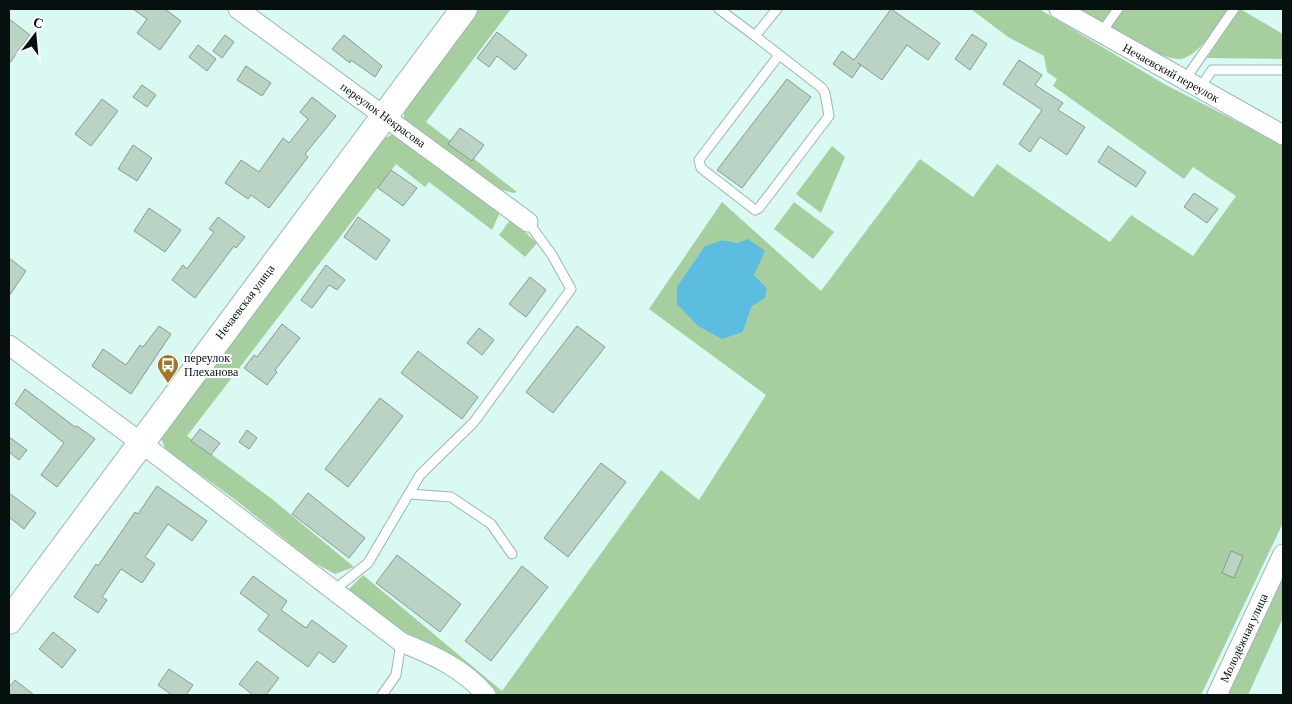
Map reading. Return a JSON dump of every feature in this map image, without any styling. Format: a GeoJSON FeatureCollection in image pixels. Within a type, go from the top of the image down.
{"type":"FeatureCollection","features":[{"type":"Feature","properties":{"kind":"street","name":"переулок Некрасова"},"geometry":{"type":"LineString","coordinates":[[238,9],[528,222]]}},
{"type":"Feature","properties":{"kind":"street","name":"Нечаевская улица"},"geometry":{"type":"LineString","coordinates":[[9,621],[140,442],[464,9]]}},
{"type":"Feature","properties":{"kind":"street","name":"Нечаевский переулок"},"geometry":{"type":"LineString","coordinates":[[1059,9],[1283,135]]}},
{"type":"Feature","properties":{"kind":"street"},"geometry":{"type":"LineString","coordinates":[[9,345],[140,442],[401,642],[438,657],[474,682],[486,695]]}},
{"type":"Feature","properties":{"kind":"street","name":"Молодёжная улица"},"geometry":{"type":"LineString","coordinates":[[1218,695],[1283,554]]}},
{"type":"Feature","properties":{"kind":"lane"},"geometry":{"type":"LineString","coordinates":[[719,9],[755,36],[824,90],[829,116],[760,208],[756,210],[701,168],[699,160],[779,55]]}},
{"type":"Feature","properties":{"kind":"lane"},"geometry":{"type":"LineString","coordinates":[[755,36],[777,9]]}},
{"type":"Feature","properties":{"kind":"lane"},"geometry":{"type":"LineString","coordinates":[[1101,33],[1118,9]]}},
{"type":"Feature","properties":{"kind":"lane"},"geometry":{"type":"LineString","coordinates":[[1192,85],[1234,9]]}},
{"type":"Feature","properties":{"kind":"lane"},"geometry":{"type":"LineString","coordinates":[[1192,85],[1212,70],[1283,70]]}},
{"type":"Feature","properties":{"kind":"lane"},"geometry":{"type":"LineString","coordinates":[[334,590],[368,563],[420,475],[474,422],[571,289],[552,255],[528,222]]}},
{"type":"Feature","properties":{"kind":"lane"},"geometry":{"type":"LineString","coordinates":[[409,494],[451,497],[491,524],[512,554]]}},
{"type":"Feature","properties":{"kind":"lane"},"geometry":{"type":"LineString","coordinates":[[382,695],[396,675],[401,642]]}},
{"type":"Feature","properties":{"kind":"green space"},"geometry":{"type":"Polygon","coordinates":[[[479,9],[511,9],[426,122],[517,192],[514,193],[489,186],[404,120],[404,107],[479,9]]]}},
{"type":"Feature","properties":{"kind":"green space"},"geometry":{"type":"Polygon","coordinates":[[[971,9],[1039,9],[1164,84],[1283,145],[1283,523],[1201,695],[494,695],[470,671],[433,644],[408,636],[348,590],[363,575],[502,691],[661,470],[699,500],[766,395],[649,309],[722,202],[821,291],[920,159],[973,197],[997,164],[1110,242],[1131,215],[1193,256],[1236,196],[1193,167],[1184,179],[1053,86],[1057,79],[1047,72],[1044,56],[1008,37],[971,9]],[[723,240],[743,332],[752,306],[767,288],[754,275],[759,261],[737,243],[723,240]]]}},
{"type":"Feature","properties":{"kind":"green space"},"geometry":{"type":"Polygon","coordinates":[[[1074,9],[1227,9],[1198,49],[1185,58],[1176,59],[1130,41],[1074,9]]]}},
{"type":"Feature","properties":{"kind":"green space"},"geometry":{"type":"Polygon","coordinates":[[[1240,9],[1283,34],[1283,59],[1207,58],[1240,9]]]}},
{"type":"Feature","properties":{"kind":"green space"},"geometry":{"type":"Polygon","coordinates":[[[394,134],[500,212],[492,230],[429,182],[425,187],[396,164],[187,436],[272,499],[354,567],[335,574],[313,562],[233,498],[166,450],[161,438],[380,140],[394,134]]]}},
{"type":"Feature","properties":{"kind":"green space"},"geometry":{"type":"Polygon","coordinates":[[[832,146],[845,157],[821,213],[796,194],[832,146]]]}},
{"type":"Feature","properties":{"kind":"green space"},"geometry":{"type":"Polygon","coordinates":[[[794,202],[834,232],[813,259],[774,229],[794,202]]]}},
{"type":"Feature","properties":{"kind":"green space"},"geometry":{"type":"Polygon","coordinates":[[[511,219],[537,243],[525,257],[499,235],[511,219]]]}},
{"type":"Feature","properties":{"kind":"green space"},"geometry":{"type":"Polygon","coordinates":[[[1283,576],[1283,618],[1248,695],[1227,695],[1283,576]]]}},
{"type":"Feature","properties":{"kind":"water"},"geometry":{"type":"Polygon","coordinates":[[[748,239],[765,251],[754,275],[767,288],[765,298],[752,306],[743,332],[722,339],[698,326],[677,304],[677,287],[705,246],[723,240],[737,243],[748,239]]]}},
{"type":"Feature","properties":{"kind":"building"},"geometry":{"type":"Polygon","coordinates":[[[133,9],[165,9],[181,21],[160,50],[137,33],[147,19],[133,9]]]}},
{"type":"Feature","properties":{"kind":"building"},"geometry":{"type":"Polygon","coordinates":[[[891,9],[940,43],[928,60],[907,45],[882,80],[861,65],[852,78],[833,64],[842,51],[854,60],[891,9]]]}},
{"type":"Feature","properties":{"kind":"building"},"geometry":{"type":"Polygon","coordinates":[[[9,19],[30,35],[9,64],[9,19]]]}},
{"type":"Feature","properties":{"kind":"building"},"geometry":{"type":"Polygon","coordinates":[[[497,32],[527,55],[515,70],[497,56],[489,67],[477,58],[497,32]]]}},
{"type":"Feature","properties":{"kind":"building"},"geometry":{"type":"Polygon","coordinates":[[[972,34],[987,44],[970,70],[955,59],[972,34]]]}},
{"type":"Feature","properties":{"kind":"building"},"geometry":{"type":"Polygon","coordinates":[[[225,35],[234,42],[222,58],[213,51],[225,35]]]}},
{"type":"Feature","properties":{"kind":"building"},"geometry":{"type":"Polygon","coordinates":[[[344,35],[382,66],[375,77],[351,60],[350,63],[332,49],[344,35]]]}},
{"type":"Feature","properties":{"kind":"building"},"geometry":{"type":"Polygon","coordinates":[[[198,45],[216,59],[207,71],[189,57],[198,45]]]}},
{"type":"Feature","properties":{"kind":"building"},"geometry":{"type":"Polygon","coordinates":[[[1019,60],[1042,75],[1035,85],[1063,103],[1058,110],[1085,127],[1067,155],[1040,137],[1030,152],[1019,144],[1042,110],[1003,84],[1019,60]]]}},
{"type":"Feature","properties":{"kind":"building"},"geometry":{"type":"Polygon","coordinates":[[[246,66],[271,83],[262,96],[237,80],[246,66]]]}},
{"type":"Feature","properties":{"kind":"building"},"geometry":{"type":"Polygon","coordinates":[[[787,79],[811,97],[742,188],[717,170],[787,79]]]}},
{"type":"Feature","properties":{"kind":"building"},"geometry":{"type":"Polygon","coordinates":[[[142,85],[156,95],[147,107],[133,97],[142,85]]]}},
{"type":"Feature","properties":{"kind":"building"},"geometry":{"type":"Polygon","coordinates":[[[312,97],[336,116],[305,154],[308,157],[269,208],[251,195],[248,199],[225,183],[241,160],[259,172],[283,138],[289,143],[308,119],[300,112],[312,97]]]}},
{"type":"Feature","properties":{"kind":"building"},"geometry":{"type":"Polygon","coordinates":[[[102,99],[118,111],[91,146],[75,134],[102,99]]]}},
{"type":"Feature","properties":{"kind":"building"},"geometry":{"type":"Polygon","coordinates":[[[460,128],[484,145],[472,161],[448,144],[460,128]]]}},
{"type":"Feature","properties":{"kind":"building"},"geometry":{"type":"Polygon","coordinates":[[[133,145],[152,158],[137,181],[118,169],[133,145]]]}},
{"type":"Feature","properties":{"kind":"building"},"geometry":{"type":"Polygon","coordinates":[[[1108,146],[1146,172],[1136,187],[1098,162],[1108,146]]]}},
{"type":"Feature","properties":{"kind":"building"},"geometry":{"type":"Polygon","coordinates":[[[391,170],[417,188],[403,206],[378,188],[391,170]]]}},
{"type":"Feature","properties":{"kind":"building"},"geometry":{"type":"Polygon","coordinates":[[[1194,193],[1218,209],[1207,223],[1184,207],[1194,193]]]}},
{"type":"Feature","properties":{"kind":"building"},"geometry":{"type":"Polygon","coordinates":[[[149,208],[181,230],[165,252],[134,231],[149,208]]]}},
{"type":"Feature","properties":{"kind":"building"},"geometry":{"type":"Polygon","coordinates":[[[218,217],[245,237],[236,248],[234,246],[195,298],[172,280],[183,265],[187,269],[214,232],[209,229],[218,217]]]}},
{"type":"Feature","properties":{"kind":"building"},"geometry":{"type":"Polygon","coordinates":[[[358,217],[390,240],[376,260],[344,237],[358,217]]]}},
{"type":"Feature","properties":{"kind":"building"},"geometry":{"type":"Polygon","coordinates":[[[9,258],[26,271],[9,296],[9,258]]]}},
{"type":"Feature","properties":{"kind":"building"},"geometry":{"type":"Polygon","coordinates":[[[326,265],[345,280],[337,290],[329,285],[312,308],[301,300],[326,265]]]}},
{"type":"Feature","properties":{"kind":"building"},"geometry":{"type":"Polygon","coordinates":[[[530,277],[546,290],[526,317],[509,304],[530,277]]]}},
{"type":"Feature","properties":{"kind":"building"},"geometry":{"type":"Polygon","coordinates":[[[282,324],[300,338],[275,370],[277,372],[267,385],[244,368],[254,355],[257,357],[282,324]]]}},
{"type":"Feature","properties":{"kind":"building"},"geometry":{"type":"Polygon","coordinates":[[[159,326],[171,334],[131,394],[92,366],[103,349],[126,365],[140,345],[143,347],[159,326]]]}},
{"type":"Feature","properties":{"kind":"building"},"geometry":{"type":"Polygon","coordinates":[[[577,326],[605,347],[553,413],[526,392],[577,326]]]}},
{"type":"Feature","properties":{"kind":"building"},"geometry":{"type":"Polygon","coordinates":[[[479,328],[494,340],[482,355],[467,343],[479,328]]]}},
{"type":"Feature","properties":{"kind":"building"},"geometry":{"type":"Polygon","coordinates":[[[418,351],[478,397],[462,419],[401,373],[418,351]]]}},
{"type":"Feature","properties":{"kind":"building"},"geometry":{"type":"Polygon","coordinates":[[[25,389],[75,427],[77,426],[95,439],[57,487],[41,475],[64,443],[15,404],[25,389]]]}},
{"type":"Feature","properties":{"kind":"building"},"geometry":{"type":"Polygon","coordinates":[[[380,398],[403,416],[348,487],[325,469],[380,398]]]}},
{"type":"Feature","properties":{"kind":"building"},"geometry":{"type":"Polygon","coordinates":[[[200,429],[220,443],[211,455],[191,441],[200,429]]]}},
{"type":"Feature","properties":{"kind":"building"},"geometry":{"type":"Polygon","coordinates":[[[247,430],[257,438],[249,449],[239,442],[247,430]]]}},
{"type":"Feature","properties":{"kind":"building"},"geometry":{"type":"Polygon","coordinates":[[[9,437],[27,450],[19,460],[9,452],[9,437]]]}},
{"type":"Feature","properties":{"kind":"building"},"geometry":{"type":"Polygon","coordinates":[[[601,463],[626,482],[568,557],[544,538],[601,463]]]}},
{"type":"Feature","properties":{"kind":"building"},"geometry":{"type":"Polygon","coordinates":[[[157,486],[207,521],[192,541],[168,524],[145,557],[155,564],[142,583],[121,569],[102,597],[107,600],[98,613],[74,597],[96,564],[98,566],[135,512],[138,514],[157,486]]]}},
{"type":"Feature","properties":{"kind":"building"},"geometry":{"type":"Polygon","coordinates":[[[9,493],[36,513],[24,529],[9,517],[9,493]]]}},
{"type":"Feature","properties":{"kind":"building"},"geometry":{"type":"Polygon","coordinates":[[[308,493],[365,538],[349,558],[292,514],[308,493]]]}},
{"type":"Feature","properties":{"kind":"building"},"geometry":{"type":"Polygon","coordinates":[[[1231,551],[1243,556],[1234,578],[1222,573],[1231,551]]]}},
{"type":"Feature","properties":{"kind":"building"},"geometry":{"type":"Polygon","coordinates":[[[397,555],[461,604],[440,632],[376,583],[397,555]]]}},
{"type":"Feature","properties":{"kind":"building"},"geometry":{"type":"Polygon","coordinates":[[[522,566],[548,587],[491,661],[465,641],[522,566]]]}},
{"type":"Feature","properties":{"kind":"building"},"geometry":{"type":"Polygon","coordinates":[[[253,576],[287,601],[281,610],[306,628],[312,620],[347,646],[334,663],[319,652],[308,667],[258,630],[269,615],[240,593],[253,576]]]}},
{"type":"Feature","properties":{"kind":"building"},"geometry":{"type":"Polygon","coordinates":[[[53,632],[76,650],[62,668],[39,649],[53,632]]]}},
{"type":"Feature","properties":{"kind":"building"},"geometry":{"type":"Polygon","coordinates":[[[257,661],[279,678],[266,695],[253,695],[239,684],[257,661]]]}},
{"type":"Feature","properties":{"kind":"building"},"geometry":{"type":"Polygon","coordinates":[[[169,669],[193,685],[186,695],[172,695],[158,685],[169,669]]]}},
{"type":"Feature","properties":{"kind":"building"},"geometry":{"type":"Polygon","coordinates":[[[15,680],[34,695],[9,695],[9,687],[15,680]]]}},
{"type":"Feature","properties":{"kind":"place","name":"переулок Плеханова"},"geometry":{"type":"Point","coordinates":[168,384]}}]}
